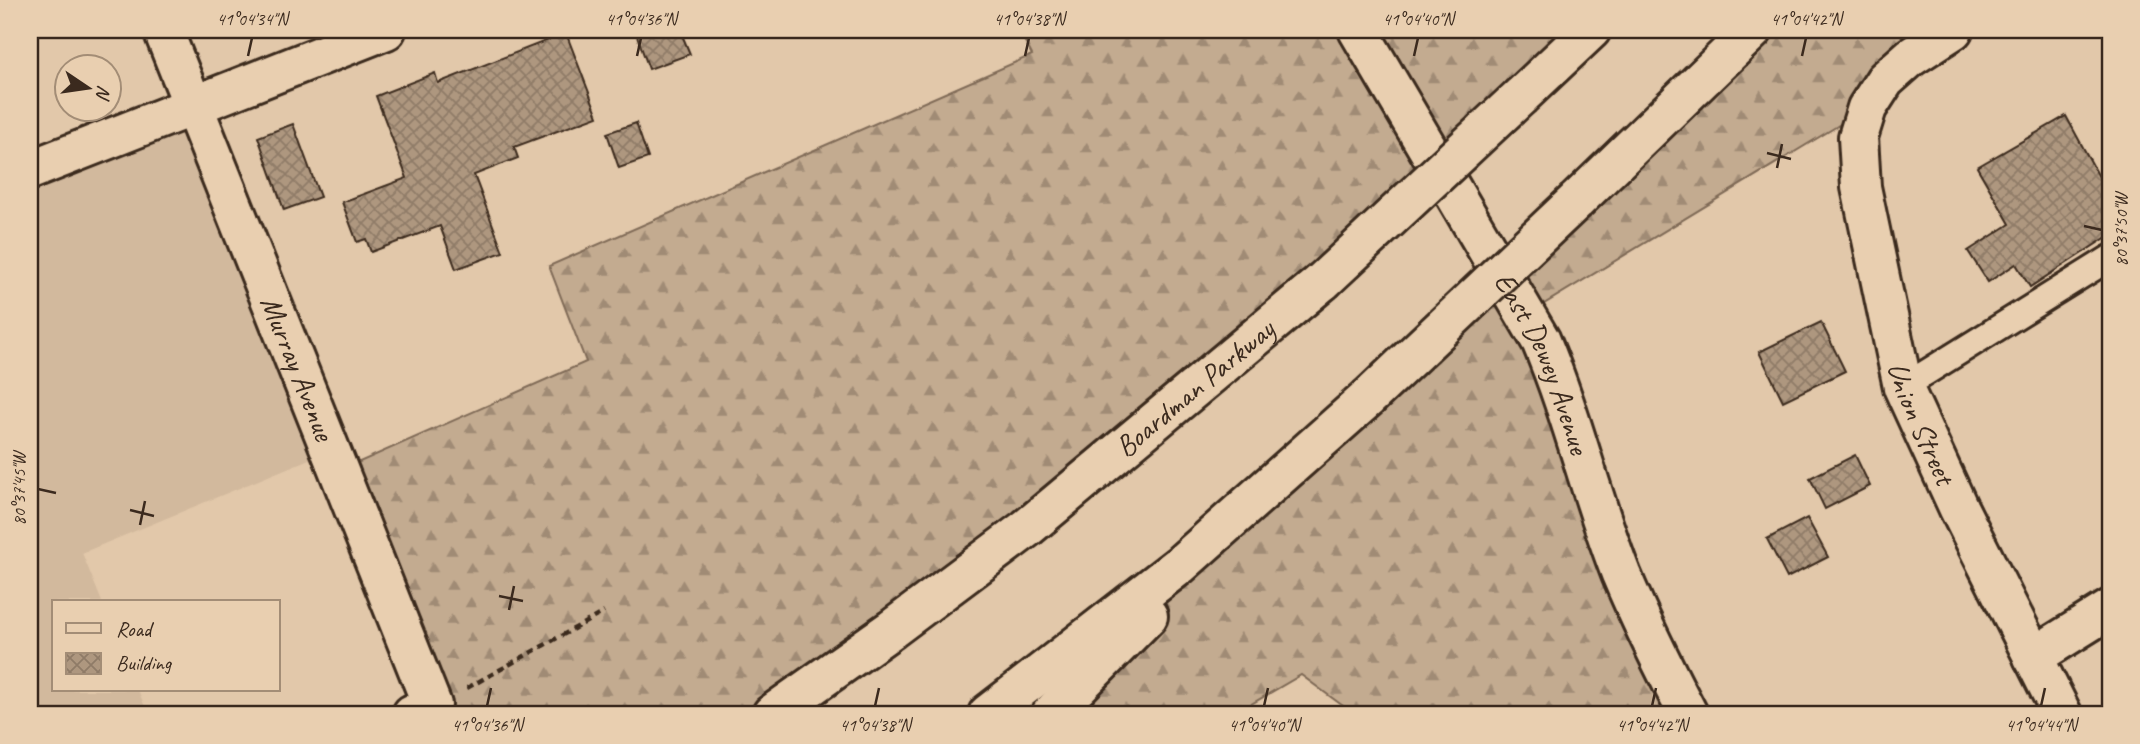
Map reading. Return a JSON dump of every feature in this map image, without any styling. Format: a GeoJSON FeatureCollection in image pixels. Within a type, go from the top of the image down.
{"type":"FeatureCollection","features":[{"type":"Feature","properties":{"kind":"main road","name":"Murray Avenue"},"geometry":{"type":"LineString","coordinates":[[163,30],[422,710]]}},
{"type":"Feature","properties":{"kind":"main road"},"geometry":{"type":"LineString","coordinates":[[30,170],[386,30]]}},
{"type":"Feature","properties":{"kind":"main road","name":"East Dewey Avenue"},"geometry":{"type":"LineString","coordinates":[[1358,30],[1541,341],[1563,391],[1621,572],[1654,650],[1688,714]]}},
{"type":"Feature","properties":{"kind":"main road","name":"Boardman Parkway"},"geometry":{"type":"LineString","coordinates":[[772,714],[1027,528],[1324,281],[1591,30]]}},
{"type":"Feature","properties":{"kind":"main road"},"geometry":{"type":"LineString","coordinates":[[1051,714],[1309,454],[1753,30]]}},
{"type":"Feature","properties":{"kind":"main road","name":"Union Street"},"geometry":{"type":"LineString","coordinates":[[1953,30],[1911,57],[1885,80],[1867,108],[1858,137],[1861,187],[1903,387],[1959,509],[2062,714]]}},
{"type":"Feature","properties":{"kind":"main road"},"geometry":{"type":"LineString","coordinates":[[988,714],[1180,565],[1309,454]]}},
{"type":"Feature","properties":{"kind":"main road"},"geometry":{"type":"LineString","coordinates":[[2034,657],[2110,609]]}},
{"type":"Feature","properties":{"kind":"lane"},"geometry":{"type":"LineString","coordinates":[[1903,387],[2110,258]]}},
{"type":"Feature","properties":{"kind":"path"},"geometry":{"type":"LineString","coordinates":[[422,710],[604,612]]}},
{"type":"Feature","properties":{"kind":"shaded area"},"geometry":{"type":"Polygon","coordinates":[[[193,105],[331,450],[82,553],[101,600],[52,600],[52,692],[139,692],[148,714],[30,714],[30,170],[193,105]]]}},
{"type":"Feature","properties":{"kind":"green space"},"geometry":{"type":"Polygon","coordinates":[[[1019,30],[1591,30],[1323,281],[772,714],[412,714],[432,705],[339,471],[586,362],[549,266],[1032,55],[1019,30]]]}},
{"type":"Feature","properties":{"kind":"green space"},"geometry":{"type":"Polygon","coordinates":[[[1753,30],[1953,30],[1867,108],[1526,315],[1688,714],[1354,714],[1301,675],[1234,714],[1051,714],[1309,454],[1753,30]]]}},
{"type":"Feature","properties":{"kind":"building"},"geometry":{"type":"Polygon","coordinates":[[[635,30],[680,30],[690,54],[649,69],[635,30]]]}},
{"type":"Feature","properties":{"kind":"building"},"geometry":{"type":"Polygon","coordinates":[[[566,33],[598,116],[514,147],[518,158],[474,175],[503,252],[456,269],[440,226],[371,252],[366,239],[357,242],[342,202],[407,178],[376,96],[435,73],[438,83],[566,33]]]}},
{"type":"Feature","properties":{"kind":"building"},"geometry":{"type":"Polygon","coordinates":[[[2066,116],[2110,197],[2110,235],[2030,287],[2016,264],[1988,282],[1968,251],[2010,224],[1977,167],[2066,116]]]}},
{"type":"Feature","properties":{"kind":"building"},"geometry":{"type":"Polygon","coordinates":[[[636,123],[648,158],[619,168],[607,133],[636,123]]]}},
{"type":"Feature","properties":{"kind":"building"},"geometry":{"type":"Polygon","coordinates":[[[293,124],[320,197],[284,210],[258,137],[293,124]]]}},
{"type":"Feature","properties":{"kind":"building"},"geometry":{"type":"Polygon","coordinates":[[[1821,322],[1845,371],[1783,401],[1759,352],[1821,322]]]}},
{"type":"Feature","properties":{"kind":"building"},"geometry":{"type":"Polygon","coordinates":[[[1855,455],[1870,486],[1825,509],[1810,478],[1855,455]]]}},
{"type":"Feature","properties":{"kind":"building"},"geometry":{"type":"Polygon","coordinates":[[[1807,518],[1828,557],[1787,578],[1767,539],[1807,518]]]}}]}
